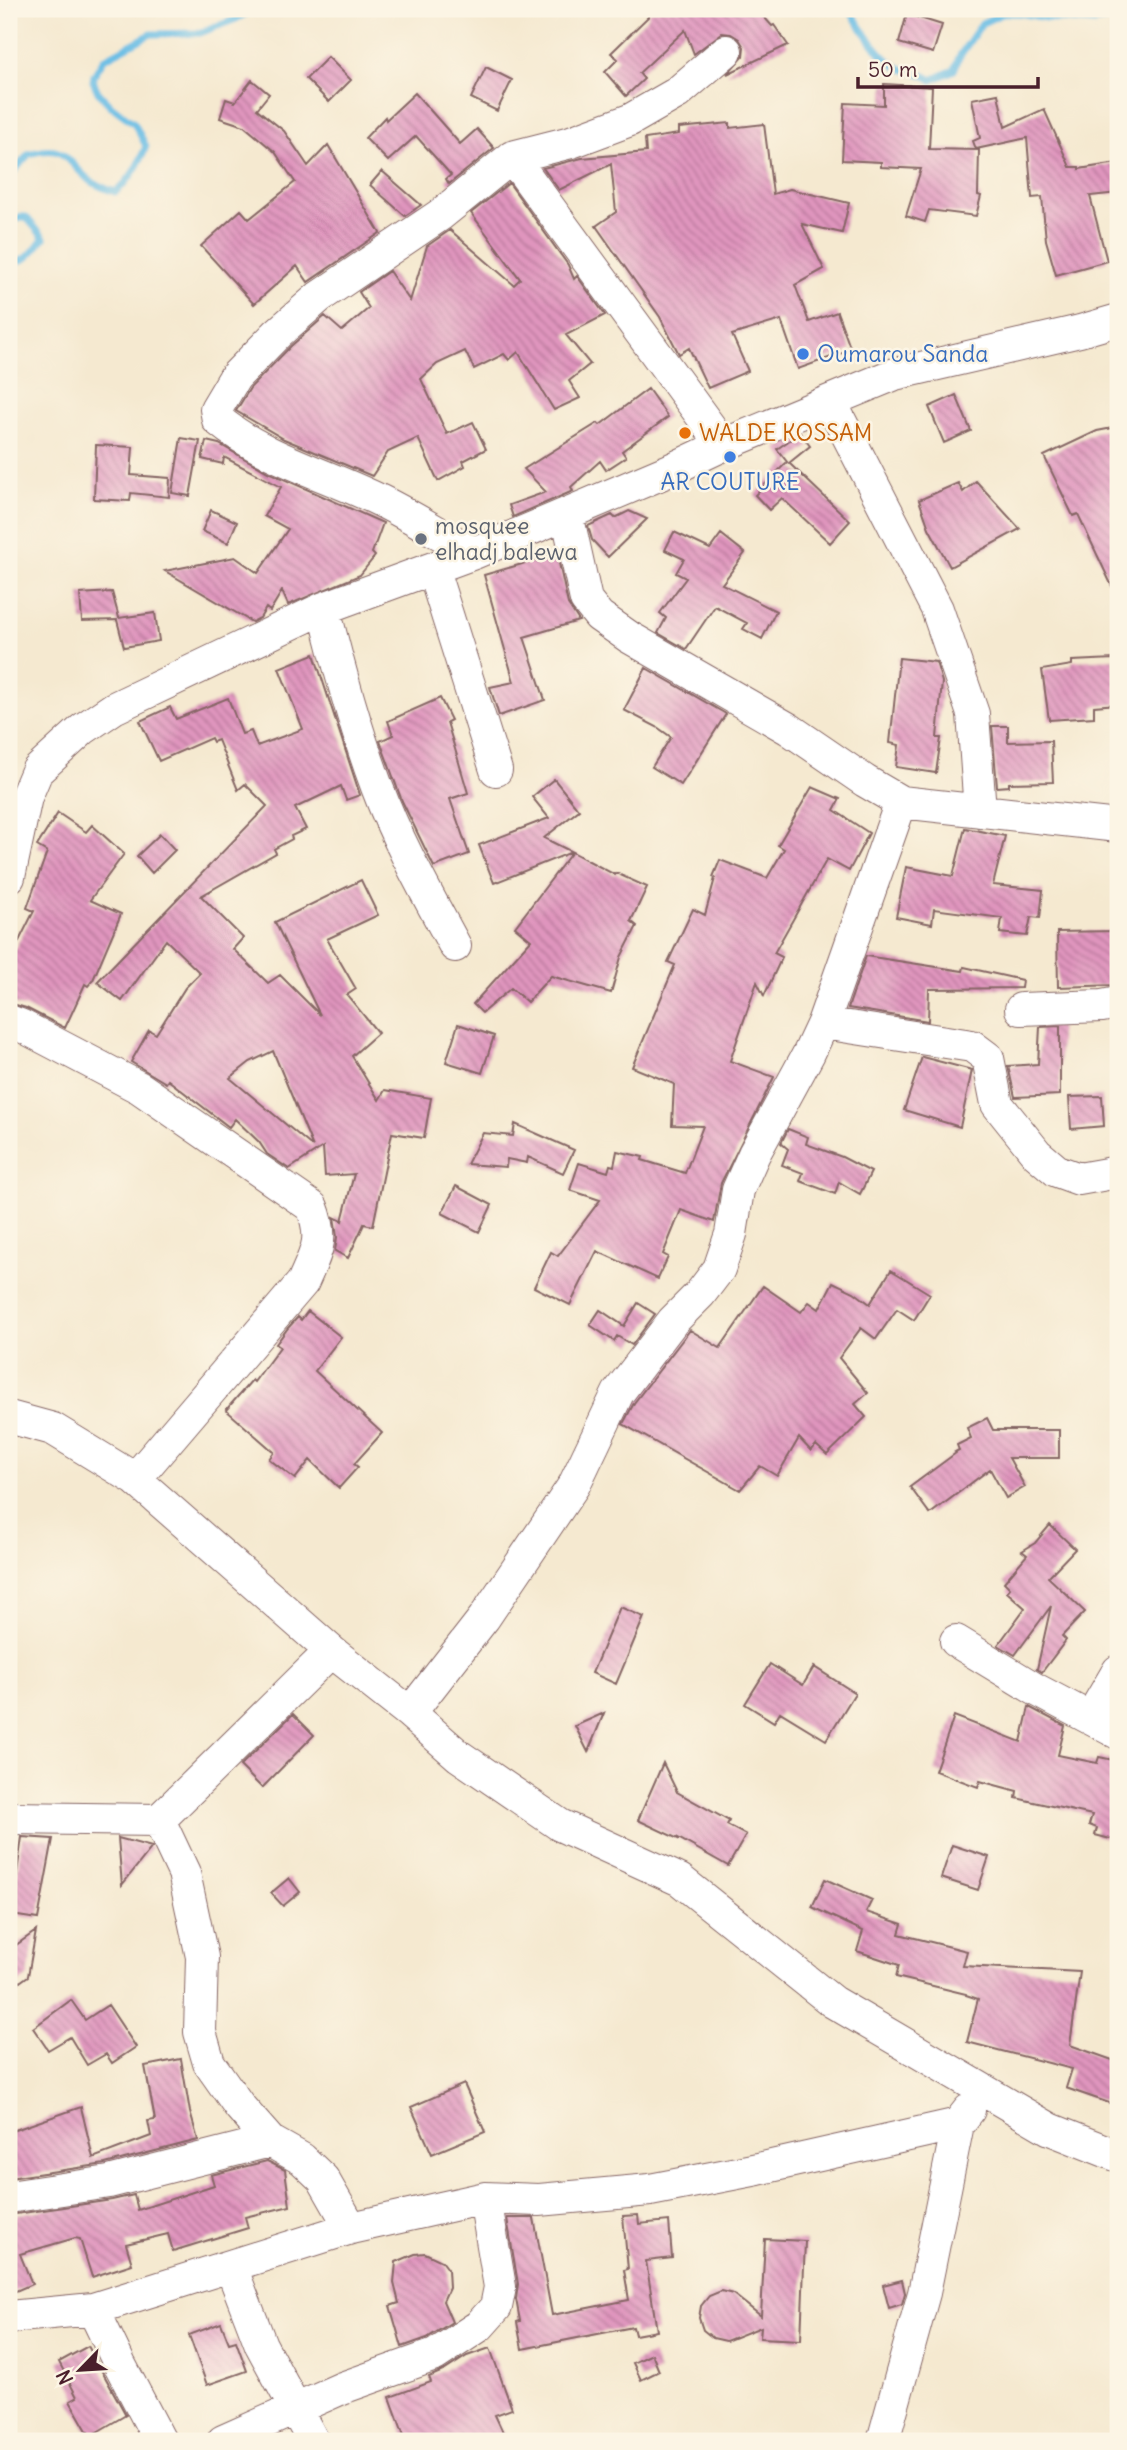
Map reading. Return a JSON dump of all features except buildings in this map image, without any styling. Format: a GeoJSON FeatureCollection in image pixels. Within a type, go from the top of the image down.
{"type":"FeatureCollection","features":[{"type":"Feature","properties":{"kind":"street"},"geometry":{"type":"LineString","coordinates":[[474,553],[381,501],[270,452],[226,427],[218,420],[216,409],[235,377],[278,332],[319,297],[440,215],[512,157],[571,142],[630,120],[677,93],[726,51]]}},
{"type":"Feature","properties":{"kind":"street"},"geometry":{"type":"LineString","coordinates":[[512,157],[723,445]]}},
{"type":"Feature","properties":{"kind":"street"},"geometry":{"type":"LineString","coordinates":[[9,877],[17,794],[37,771],[83,729],[114,708],[324,608],[433,570],[895,374],[1118,320]]}},
{"type":"Feature","properties":{"kind":"street"},"geometry":{"type":"LineString","coordinates":[[830,401],[937,609],[973,714],[980,811]]}},
{"type":"Feature","properties":{"kind":"street"},"geometry":{"type":"LineString","coordinates":[[567,514],[586,600],[599,616],[639,643],[789,729],[901,802],[1118,826]]}},
{"type":"Feature","properties":{"kind":"street"},"geometry":{"type":"LineString","coordinates":[[433,570],[496,770]]}},
{"type":"Feature","properties":{"kind":"street"},"geometry":{"type":"LineString","coordinates":[[324,608],[346,695],[378,789],[414,872],[455,946]]}},
{"type":"Feature","properties":{"kind":"street"},"geometry":{"type":"LineString","coordinates":[[410,1713],[484,1618],[574,1485],[618,1394],[673,1321],[700,1294],[719,1269],[731,1234],[738,1190],[823,1023],[901,802]]}},
{"type":"Feature","properties":{"kind":"street"},"geometry":{"type":"LineString","coordinates":[[1021,1009],[1118,1003]]}},
{"type":"Feature","properties":{"kind":"street"},"geometry":{"type":"LineString","coordinates":[[9,1021],[20,1024],[140,1088],[312,1207],[320,1227],[317,1250],[303,1282],[135,1479]]}},
{"type":"Feature","properties":{"kind":"street"},"geometry":{"type":"LineString","coordinates":[[823,1023],[972,1046],[988,1058],[997,1104],[1037,1154],[1056,1171],[1079,1179],[1118,1172]]}},
{"type":"Feature","properties":{"kind":"street"},"geometry":{"type":"LineString","coordinates":[[9,1417],[53,1429],[135,1479],[331,1651],[410,1713],[459,1756],[559,1825],[680,1880],[833,2001],[1050,2129],[1118,2156]]}},
{"type":"Feature","properties":{"kind":"street"},"geometry":{"type":"LineString","coordinates":[[956,1641],[1035,1689],[1118,1733]]}},
{"type":"Feature","properties":{"kind":"street"},"geometry":{"type":"LineString","coordinates":[[9,1818],[159,1820],[331,1651]]}},
{"type":"Feature","properties":{"kind":"street"},"geometry":{"type":"LineString","coordinates":[[1091,1717],[1118,1671]]}},
{"type":"Feature","properties":{"kind":"street"},"geometry":{"type":"LineString","coordinates":[[159,1820],[184,1873],[200,1945],[200,2032],[209,2063],[240,2107],[270,2141],[302,2159],[323,2179],[351,2228]]}},
{"type":"Feature","properties":{"kind":"street"},"geometry":{"type":"LineString","coordinates":[[883,2441],[924,2293],[958,2124],[985,2089]]}},
{"type":"Feature","properties":{"kind":"street"},"geometry":{"type":"LineString","coordinates":[[9,2317],[93,2309],[351,2228],[485,2198],[539,2200],[650,2190],[958,2124]]}},
{"type":"Feature","properties":{"kind":"street"},"geometry":{"type":"LineString","coordinates":[[9,2197],[109,2182],[270,2141]]}},
{"type":"Feature","properties":{"kind":"street"},"geometry":{"type":"LineString","coordinates":[[223,2441],[342,2388],[435,2355],[479,2326],[496,2307],[500,2287],[485,2198]]}},
{"type":"Feature","properties":{"kind":"street"},"geometry":{"type":"LineString","coordinates":[[231,2267],[261,2345],[313,2441]]}},
{"type":"Feature","properties":{"kind":"street"},"geometry":{"type":"LineString","coordinates":[[93,2309],[160,2441]]}},
{"type":"Feature","properties":{"kind":"waterway"},"geometry":{"type":"LineString","coordinates":[[9,177],[29,154],[50,150],[64,155],[92,182],[115,192],[134,171],[146,146],[134,123],[111,106],[98,92],[93,81],[94,75],[104,59],[151,34],[200,33],[254,9]]}},
{"type":"Feature","properties":{"kind":"waterway"},"geometry":{"type":"LineString","coordinates":[[849,9],[871,42],[893,64],[932,80],[954,70],[959,57],[982,23],[1004,13],[1095,22],[1118,17]]}},
{"type":"Feature","properties":{"kind":"waterway"},"geometry":{"type":"LineString","coordinates":[[9,225],[19,217],[26,217],[44,238],[26,258],[9,262]]}},
{"type":"Feature","properties":{"kind":"place","name":"Oumarou Sanda"},"geometry":{"type":"Point","coordinates":[803,354]}},
{"type":"Feature","properties":{"kind":"place","name":"WALDE KOSSAM"},"geometry":{"type":"Point","coordinates":[685,433]}},
{"type":"Feature","properties":{"kind":"place","name":"AR COUTURE"},"geometry":{"type":"Point","coordinates":[730,457]}},
{"type":"Feature","properties":{"kind":"place","name":"mosquee elhadj balewa"},"geometry":{"type":"Point","coordinates":[421,539]}}]}
